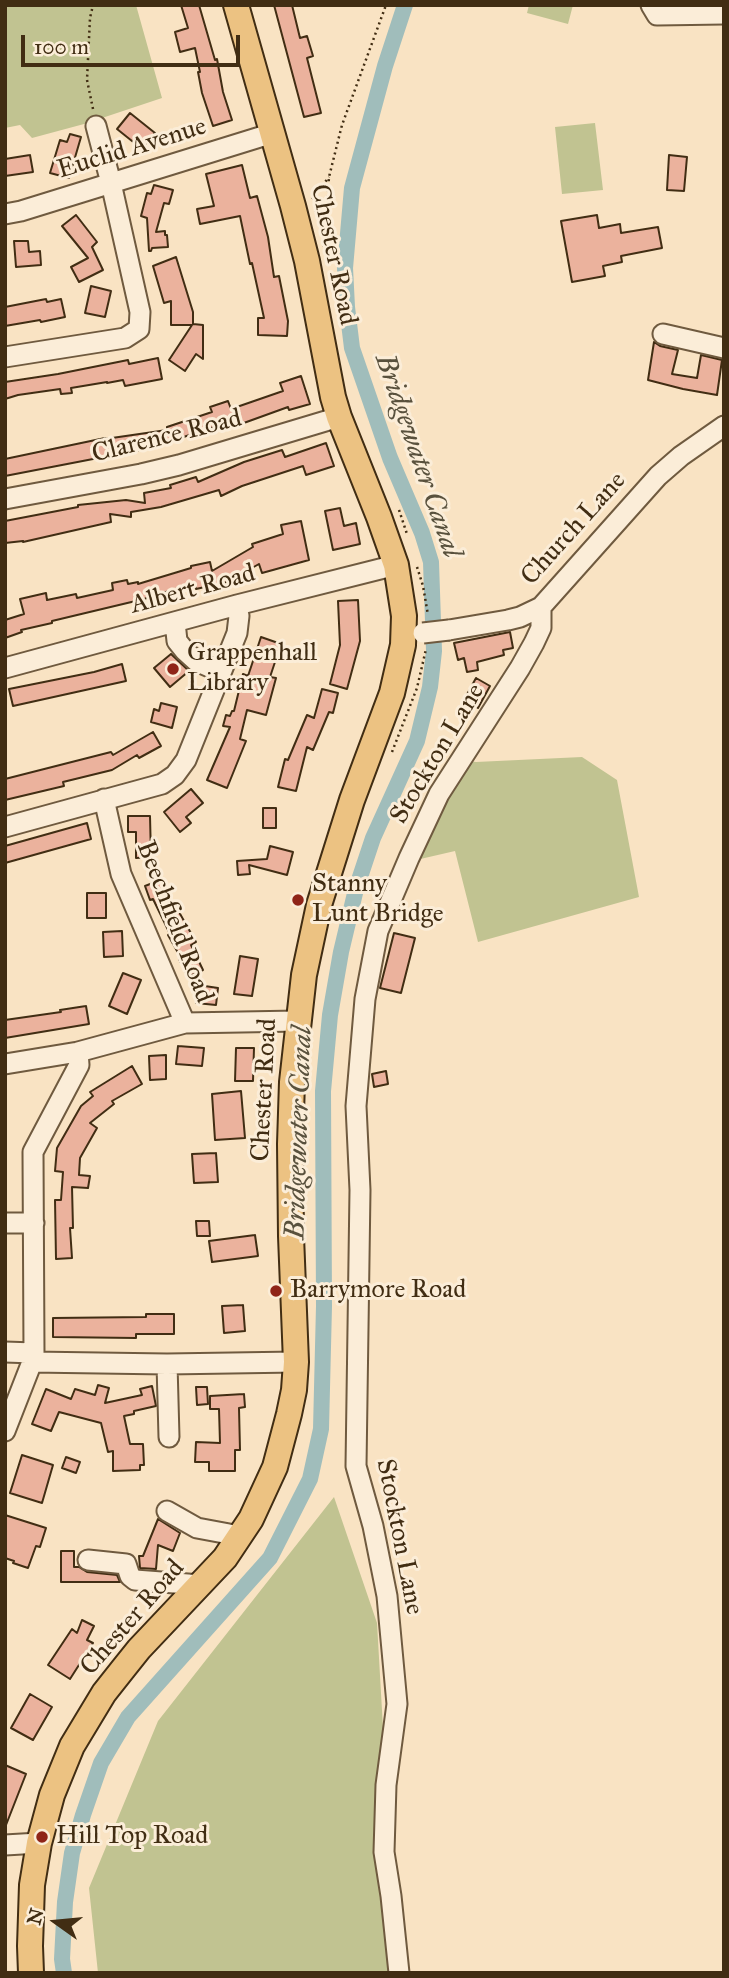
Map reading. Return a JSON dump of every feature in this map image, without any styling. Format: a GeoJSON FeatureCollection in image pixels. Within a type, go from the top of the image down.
{"type":"FeatureCollection","features":[{"type":"Feature","properties":{"kind":"main road","name":"Chester Road"},"geometry":{"type":"LineString","coordinates":[[31,1973],[32,1885],[38,1843],[61,1770],[72,1746],[104,1693],[139,1649],[225,1558],[251,1519],[275,1467],[294,1390],[296,1362],[290,1144],[292,1082],[308,953],[319,905],[352,800],[392,693],[401,657],[414,633],[403,607],[396,565],[339,417],[319,331],[307,261],[236,5]]}},
{"type":"Feature","properties":{"kind":"street"},"geometry":{"type":"LineString","coordinates":[[650,5],[657,15],[724,14]]}},
{"type":"Feature","properties":{"kind":"street"},"geometry":{"type":"LineString","coordinates":[[5,357],[125,338],[139,329],[140,312],[96,126]]}},
{"type":"Feature","properties":{"kind":"street","name":"Euclid Avenue"},"geometry":{"type":"LineString","coordinates":[[5,214],[273,133]]}},
{"type":"Feature","properties":{"kind":"street"},"geometry":{"type":"LineString","coordinates":[[663,334],[724,348]]}},
{"type":"Feature","properties":{"kind":"street","name":"Clarence Road"},"geometry":{"type":"LineString","coordinates":[[5,499],[166,468],[339,417]]}},
{"type":"Feature","properties":{"kind":"street","name":"Church Lane"},"geometry":{"type":"LineString","coordinates":[[414,633],[508,621],[541,607],[658,476],[724,426]]}},
{"type":"Feature","properties":{"kind":"street","name":"Albert Road"},"geometry":{"type":"LineString","coordinates":[[5,668],[396,565]]}},
{"type":"Feature","properties":{"kind":"street"},"geometry":{"type":"LineString","coordinates":[[5,827],[162,784],[175,775],[186,760],[237,633],[237,605]]}},
{"type":"Feature","properties":{"kind":"street","name":"Stockton Lane"},"geometry":{"type":"LineString","coordinates":[[399,1973],[384,1852],[386,1785],[397,1704],[387,1596],[373,1526],[356,1466],[360,1190],[356,1106],[365,999],[379,931],[409,858],[439,794],[534,643],[541,628],[541,607]]}},
{"type":"Feature","properties":{"kind":"street"},"geometry":{"type":"LineString","coordinates":[[175,622],[177,641],[185,651],[195,661],[221,672]]}},
{"type":"Feature","properties":{"kind":"street","name":"Beechfield Road"},"geometry":{"type":"LineString","coordinates":[[104,799],[121,874],[185,1023]]}},
{"type":"Feature","properties":{"kind":"street"},"geometry":{"type":"LineString","coordinates":[[5,1063],[78,1052],[185,1023],[298,1021]]}},
{"type":"Feature","properties":{"kind":"street"},"geometry":{"type":"LineString","coordinates":[[5,1431],[33,1358],[33,1152],[79,1065],[78,1052]]}},
{"type":"Feature","properties":{"kind":"street"},"geometry":{"type":"LineString","coordinates":[[5,1223],[34,1223]]}},
{"type":"Feature","properties":{"kind":"street"},"geometry":{"type":"LineString","coordinates":[[5,1352],[33,1358],[167,1364],[296,1362]]}},
{"type":"Feature","properties":{"kind":"street"},"geometry":{"type":"LineString","coordinates":[[167,1364],[169,1437]]}},
{"type":"Feature","properties":{"kind":"street"},"geometry":{"type":"LineString","coordinates":[[167,1511],[197,1528],[240,1536]]}},
{"type":"Feature","properties":{"kind":"street"},"geometry":{"type":"LineString","coordinates":[[88,1560],[126,1564],[130,1576],[135,1580],[201,1585]]}},
{"type":"Feature","properties":{"kind":"street"},"geometry":{"type":"LineString","coordinates":[[5,1845],[38,1843]]}},
{"type":"Feature","properties":{"kind":"path"},"geometry":{"type":"LineString","coordinates":[[93,5],[90,18],[88,80],[96,126]]}},
{"type":"Feature","properties":{"kind":"path"},"geometry":{"type":"LineString","coordinates":[[326,221],[309,203],[329,177]]}},
{"type":"Feature","properties":{"kind":"green space"},"geometry":{"type":"Polygon","coordinates":[[[5,5],[136,5],[162,98],[32,138],[20,125],[5,128],[5,5]]]}},
{"type":"Feature","properties":{"kind":"green space"},"geometry":{"type":"Polygon","coordinates":[[[529,5],[573,5],[568,24],[527,13],[529,5]]]}},
{"type":"Feature","properties":{"kind":"green space"},"geometry":{"type":"Polygon","coordinates":[[[595,123],[603,190],[562,194],[555,127],[595,123]]]}},
{"type":"Feature","properties":{"kind":"green space"},"geometry":{"type":"Polygon","coordinates":[[[582,757],[617,780],[639,897],[478,942],[455,851],[416,860],[412,857],[468,761],[582,757]]]}},
{"type":"Feature","properties":{"kind":"green space"},"geometry":{"type":"Polygon","coordinates":[[[334,1497],[377,1623],[397,1973],[98,1973],[89,1888],[158,1721],[334,1497]]]}},
{"type":"Feature","properties":{"kind":"building"},"geometry":{"type":"Polygon","coordinates":[[[181,5],[199,5],[215,60],[217,59],[232,120],[213,126],[202,93],[195,48],[180,52],[175,32],[188,28],[181,5]]]}},
{"type":"Feature","properties":{"kind":"building"},"geometry":{"type":"Polygon","coordinates":[[[274,5],[292,5],[300,38],[307,36],[313,56],[307,58],[321,113],[304,117],[274,5]]]}},
{"type":"Feature","properties":{"kind":"building"},"geometry":{"type":"Polygon","coordinates":[[[130,113],[155,133],[142,149],[117,129],[130,113]]]}},
{"type":"Feature","properties":{"kind":"building"},"geometry":{"type":"Polygon","coordinates":[[[70,134],[81,137],[69,178],[50,173],[60,140],[67,142],[70,134]]]}},
{"type":"Feature","properties":{"kind":"building"},"geometry":{"type":"Polygon","coordinates":[[[30,155],[33,172],[5,176],[5,159],[30,155]]]}},
{"type":"Feature","properties":{"kind":"building"},"geometry":{"type":"Polygon","coordinates":[[[669,155],[687,157],[684,191],[667,190],[669,155]]]}},
{"type":"Feature","properties":{"kind":"building"},"geometry":{"type":"Polygon","coordinates":[[[242,165],[250,198],[257,196],[268,237],[274,277],[279,276],[288,321],[287,336],[258,335],[258,318],[264,318],[240,216],[200,224],[197,209],[214,206],[206,174],[242,165]]]}},
{"type":"Feature","properties":{"kind":"building"},"geometry":{"type":"Polygon","coordinates":[[[154,185],[173,190],[169,204],[164,203],[156,232],[165,231],[168,247],[152,248],[149,251],[147,218],[141,216],[147,193],[151,194],[154,185]]]}},
{"type":"Feature","properties":{"kind":"building"},"geometry":{"type":"Polygon","coordinates":[[[76,215],[97,242],[92,247],[103,270],[79,282],[71,267],[88,258],[62,226],[76,215]]]}},
{"type":"Feature","properties":{"kind":"building"},"geometry":{"type":"Polygon","coordinates":[[[597,215],[599,228],[620,224],[621,233],[658,227],[662,248],[621,256],[622,262],[603,266],[605,276],[572,282],[561,221],[597,215]]]}},
{"type":"Feature","properties":{"kind":"building"},"geometry":{"type":"Polygon","coordinates":[[[14,241],[28,241],[29,252],[40,251],[41,265],[16,267],[14,241]]]}},
{"type":"Feature","properties":{"kind":"building"},"geometry":{"type":"Polygon","coordinates":[[[176,257],[193,312],[193,324],[203,325],[203,359],[196,354],[185,371],[169,360],[192,325],[171,325],[171,301],[164,303],[153,266],[176,257]]]}},
{"type":"Feature","properties":{"kind":"building"},"geometry":{"type":"Polygon","coordinates":[[[91,286],[111,291],[105,317],[85,313],[91,286]]]}},
{"type":"Feature","properties":{"kind":"building"},"geometry":{"type":"Polygon","coordinates":[[[46,299],[47,302],[61,299],[65,317],[5,326],[5,307],[46,299]]]}},
{"type":"Feature","properties":{"kind":"building"},"geometry":{"type":"Polygon","coordinates":[[[654,342],[678,350],[672,374],[697,378],[701,355],[722,360],[717,395],[648,380],[654,342]]]}},
{"type":"Feature","properties":{"kind":"building"},"geometry":{"type":"Polygon","coordinates":[[[158,358],[162,379],[125,386],[123,380],[107,382],[71,388],[72,393],[61,394],[60,389],[5,399],[5,382],[128,360],[129,364],[158,358]]]}},
{"type":"Feature","properties":{"kind":"building"},"geometry":{"type":"Polygon","coordinates":[[[301,376],[310,404],[289,410],[288,407],[241,424],[240,421],[218,429],[217,426],[150,448],[5,476],[5,459],[105,438],[167,430],[167,427],[212,412],[210,407],[228,401],[231,409],[283,391],[280,383],[301,376]]]}},
{"type":"Feature","properties":{"kind":"building"},"geometry":{"type":"Polygon","coordinates":[[[326,443],[334,466],[306,475],[303,466],[242,486],[221,496],[219,490],[161,507],[131,512],[131,517],[110,514],[111,522],[23,542],[5,543],[5,521],[78,505],[126,500],[145,503],[144,493],[171,488],[170,485],[196,477],[198,482],[244,462],[282,450],[285,457],[326,443]]]}},
{"type":"Feature","properties":{"kind":"building"},"geometry":{"type":"Polygon","coordinates":[[[340,508],[344,526],[356,523],[360,544],[333,550],[325,511],[340,508]]]}},
{"type":"Feature","properties":{"kind":"building"},"geometry":{"type":"Polygon","coordinates":[[[301,521],[309,560],[262,573],[259,564],[227,582],[196,589],[194,583],[144,599],[21,630],[22,632],[5,638],[5,620],[24,614],[20,599],[46,593],[47,600],[76,594],[77,598],[113,590],[112,583],[127,580],[128,584],[138,584],[210,562],[212,571],[253,547],[252,544],[283,534],[281,525],[301,521]]]}},
{"type":"Feature","properties":{"kind":"building"},"geometry":{"type":"Polygon","coordinates":[[[358,600],[360,641],[347,689],[330,684],[340,645],[338,601],[358,600]]]}},
{"type":"Feature","properties":{"kind":"building"},"geometry":{"type":"Polygon","coordinates":[[[510,632],[513,648],[503,650],[504,655],[477,662],[478,670],[467,672],[464,658],[458,660],[454,643],[510,632]]]}},
{"type":"Feature","properties":{"kind":"building"},"geometry":{"type":"Polygon","coordinates":[[[261,637],[281,644],[270,677],[276,678],[266,715],[247,710],[240,739],[246,741],[227,788],[207,780],[230,727],[223,726],[226,715],[230,716],[234,711],[243,674],[248,676],[261,637]]]}},
{"type":"Feature","properties":{"kind":"building","name":"Grappenhall Library"},"geometry":{"type":"Polygon","coordinates":[[[171,654],[189,671],[170,687],[154,668],[171,654]]]}},
{"type":"Feature","properties":{"kind":"building"},"geometry":{"type":"Polygon","coordinates":[[[122,664],[126,681],[13,706],[9,689],[122,664]]]}},
{"type":"Feature","properties":{"kind":"building"},"geometry":{"type":"Polygon","coordinates":[[[476,678],[490,686],[478,708],[464,700],[476,678]]]}},
{"type":"Feature","properties":{"kind":"building"},"geometry":{"type":"Polygon","coordinates":[[[322,689],[338,693],[333,713],[329,712],[313,750],[307,747],[296,791],[278,787],[285,759],[288,760],[307,715],[314,718],[322,689]]]}},
{"type":"Feature","properties":{"kind":"building"},"geometry":{"type":"Polygon","coordinates":[[[161,703],[177,707],[172,728],[151,722],[154,709],[159,711],[161,703]]]}},
{"type":"Feature","properties":{"kind":"building"},"geometry":{"type":"Polygon","coordinates":[[[153,732],[161,746],[139,758],[137,755],[112,770],[63,782],[64,786],[5,800],[5,779],[111,752],[113,755],[153,732]]]}},
{"type":"Feature","properties":{"kind":"building"},"geometry":{"type":"Polygon","coordinates":[[[191,789],[203,803],[186,817],[191,823],[180,832],[164,812],[191,789]]]}},
{"type":"Feature","properties":{"kind":"building"},"geometry":{"type":"Polygon","coordinates":[[[263,808],[276,808],[276,828],[263,828],[263,808]]]}},
{"type":"Feature","properties":{"kind":"building"},"geometry":{"type":"Polygon","coordinates":[[[128,816],[150,816],[151,857],[136,858],[136,832],[128,832],[128,816]]]}},
{"type":"Feature","properties":{"kind":"building"},"geometry":{"type":"Polygon","coordinates":[[[87,823],[91,839],[5,863],[5,846],[87,823]]]}},
{"type":"Feature","properties":{"kind":"building"},"geometry":{"type":"Polygon","coordinates":[[[270,846],[293,852],[287,875],[249,865],[250,874],[238,875],[237,861],[267,859],[270,846]]]}},
{"type":"Feature","properties":{"kind":"building"},"geometry":{"type":"Polygon","coordinates":[[[163,879],[173,906],[175,905],[196,942],[191,945],[203,970],[188,977],[145,886],[163,879]]]}},
{"type":"Feature","properties":{"kind":"building"},"geometry":{"type":"Polygon","coordinates":[[[87,893],[106,893],[106,918],[87,918],[87,893]]]}},
{"type":"Feature","properties":{"kind":"building"},"geometry":{"type":"Polygon","coordinates":[[[122,931],[123,956],[104,957],[103,932],[122,931]]]}},
{"type":"Feature","properties":{"kind":"building"},"geometry":{"type":"Polygon","coordinates":[[[394,933],[415,938],[401,993],[380,988],[394,933]]]}},
{"type":"Feature","properties":{"kind":"building"},"geometry":{"type":"Polygon","coordinates":[[[240,956],[258,959],[252,996],[234,994],[240,956]]]}},
{"type":"Feature","properties":{"kind":"building"},"geometry":{"type":"Polygon","coordinates":[[[123,973],[141,980],[127,1014],[109,1006],[123,973]]]}},
{"type":"Feature","properties":{"kind":"building"},"geometry":{"type":"Polygon","coordinates":[[[198,985],[218,988],[216,1005],[196,1003],[198,985]]]}},
{"type":"Feature","properties":{"kind":"building"},"geometry":{"type":"Polygon","coordinates":[[[86,1006],[89,1024],[5,1038],[5,1020],[86,1006]]]}},
{"type":"Feature","properties":{"kind":"building"},"geometry":{"type":"Polygon","coordinates":[[[178,1046],[204,1048],[202,1066],[176,1064],[178,1046]]]}},
{"type":"Feature","properties":{"kind":"building"},"geometry":{"type":"Polygon","coordinates":[[[236,1048],[254,1048],[253,1081],[235,1081],[236,1048]]]}},
{"type":"Feature","properties":{"kind":"building"},"geometry":{"type":"Polygon","coordinates":[[[166,1055],[166,1079],[150,1080],[149,1056],[166,1055]]]}},
{"type":"Feature","properties":{"kind":"building"},"geometry":{"type":"Polygon","coordinates":[[[132,1066],[142,1084],[112,1101],[114,1104],[90,1123],[97,1128],[80,1158],[79,1175],[90,1176],[88,1188],[72,1187],[72,1258],[56,1259],[55,1200],[61,1200],[63,1172],[55,1171],[57,1148],[81,1106],[93,1096],[90,1092],[132,1066]]]}},
{"type":"Feature","properties":{"kind":"building"},"geometry":{"type":"Polygon","coordinates":[[[386,1071],[388,1084],[374,1087],[372,1074],[386,1071]]]}},
{"type":"Feature","properties":{"kind":"building"},"geometry":{"type":"Polygon","coordinates":[[[241,1091],[245,1138],[215,1140],[212,1094],[241,1091]]]}},
{"type":"Feature","properties":{"kind":"building"},"geometry":{"type":"Polygon","coordinates":[[[216,1153],[218,1182],[194,1183],[192,1154],[216,1153]]]}},
{"type":"Feature","properties":{"kind":"building"},"geometry":{"type":"Polygon","coordinates":[[[196,1221],[209,1221],[210,1236],[197,1236],[196,1221]]]}},
{"type":"Feature","properties":{"kind":"building"},"geometry":{"type":"Polygon","coordinates":[[[255,1235],[258,1256],[212,1262],[209,1241],[255,1235]]]}},
{"type":"Feature","properties":{"kind":"building"},"geometry":{"type":"Polygon","coordinates":[[[243,1305],[245,1331],[224,1333],[222,1306],[243,1305]]]}},
{"type":"Feature","properties":{"kind":"building"},"geometry":{"type":"Polygon","coordinates":[[[146,1314],[174,1314],[174,1334],[136,1334],[136,1338],[53,1337],[53,1318],[146,1317],[146,1314]]]}},
{"type":"Feature","properties":{"kind":"building"},"geometry":{"type":"Polygon","coordinates":[[[98,1385],[109,1388],[105,1403],[142,1395],[140,1389],[152,1386],[156,1406],[124,1416],[130,1444],[143,1444],[144,1465],[140,1465],[140,1470],[113,1471],[113,1451],[108,1452],[101,1423],[59,1412],[51,1431],[32,1424],[46,1389],[71,1399],[75,1389],[95,1395],[98,1385]]]}},
{"type":"Feature","properties":{"kind":"building"},"geometry":{"type":"Polygon","coordinates":[[[196,1387],[207,1387],[208,1404],[197,1405],[196,1387]]]}},
{"type":"Feature","properties":{"kind":"building"},"geometry":{"type":"Polygon","coordinates":[[[244,1394],[245,1407],[239,1408],[240,1450],[235,1450],[235,1471],[209,1471],[209,1462],[195,1462],[196,1442],[220,1443],[219,1409],[210,1409],[210,1396],[244,1394]]]}},
{"type":"Feature","properties":{"kind":"building"},"geometry":{"type":"Polygon","coordinates":[[[22,1455],[53,1465],[42,1503],[10,1493],[22,1455]]]}},
{"type":"Feature","properties":{"kind":"building"},"geometry":{"type":"Polygon","coordinates":[[[66,1457],[80,1462],[76,1473],[62,1468],[66,1457]]]}},
{"type":"Feature","properties":{"kind":"building"},"geometry":{"type":"Polygon","coordinates":[[[5,1515],[46,1528],[40,1547],[36,1546],[28,1568],[5,1558],[5,1515]]]}},
{"type":"Feature","properties":{"kind":"building"},"geometry":{"type":"Polygon","coordinates":[[[158,1519],[180,1533],[173,1551],[158,1545],[156,1569],[140,1568],[139,1556],[143,1556],[158,1519]]]}},
{"type":"Feature","properties":{"kind":"building"},"geometry":{"type":"Polygon","coordinates":[[[61,1551],[74,1551],[74,1567],[87,1572],[117,1575],[120,1582],[61,1582],[61,1551]]]}},
{"type":"Feature","properties":{"kind":"building"},"geometry":{"type":"Polygon","coordinates":[[[82,1620],[94,1626],[87,1640],[93,1643],[70,1679],[48,1665],[72,1629],[77,1633],[82,1620]]]}},
{"type":"Feature","properties":{"kind":"building"},"geometry":{"type":"Polygon","coordinates":[[[30,1694],[52,1707],[33,1740],[11,1728],[30,1694]]]}},
{"type":"Feature","properties":{"kind":"building"},"geometry":{"type":"Polygon","coordinates":[[[5,1765],[26,1774],[6,1825],[5,1825],[5,1765]]]}},
{"type":"Feature","properties":{"kind":"waterway","name":"Bridgewater Canal"},"geometry":{"type":"LineString","coordinates":[[64,1973],[62,1959],[65,1902],[72,1853],[101,1763],[128,1717],[270,1558],[310,1479],[321,1429],[324,1306],[323,1091],[330,1015],[356,889],[373,838],[417,741],[430,687],[434,651],[431,562],[422,533],[390,458],[352,348],[345,268],[352,188],[385,66],[405,5]]}},
{"type":"Feature","properties":{"kind":"place","name":"Grappenhall Library"},"geometry":{"type":"Point","coordinates":[173,669]}},
{"type":"Feature","properties":{"kind":"place","name":"Stanny Lunt Bridge"},"geometry":{"type":"Point","coordinates":[298,900]}},
{"type":"Feature","properties":{"kind":"place","name":"Barrymore Road"},"geometry":{"type":"Point","coordinates":[276,1291]}},
{"type":"Feature","properties":{"kind":"place","name":"Hill Top Road"},"geometry":{"type":"Point","coordinates":[42,1837]}}]}
